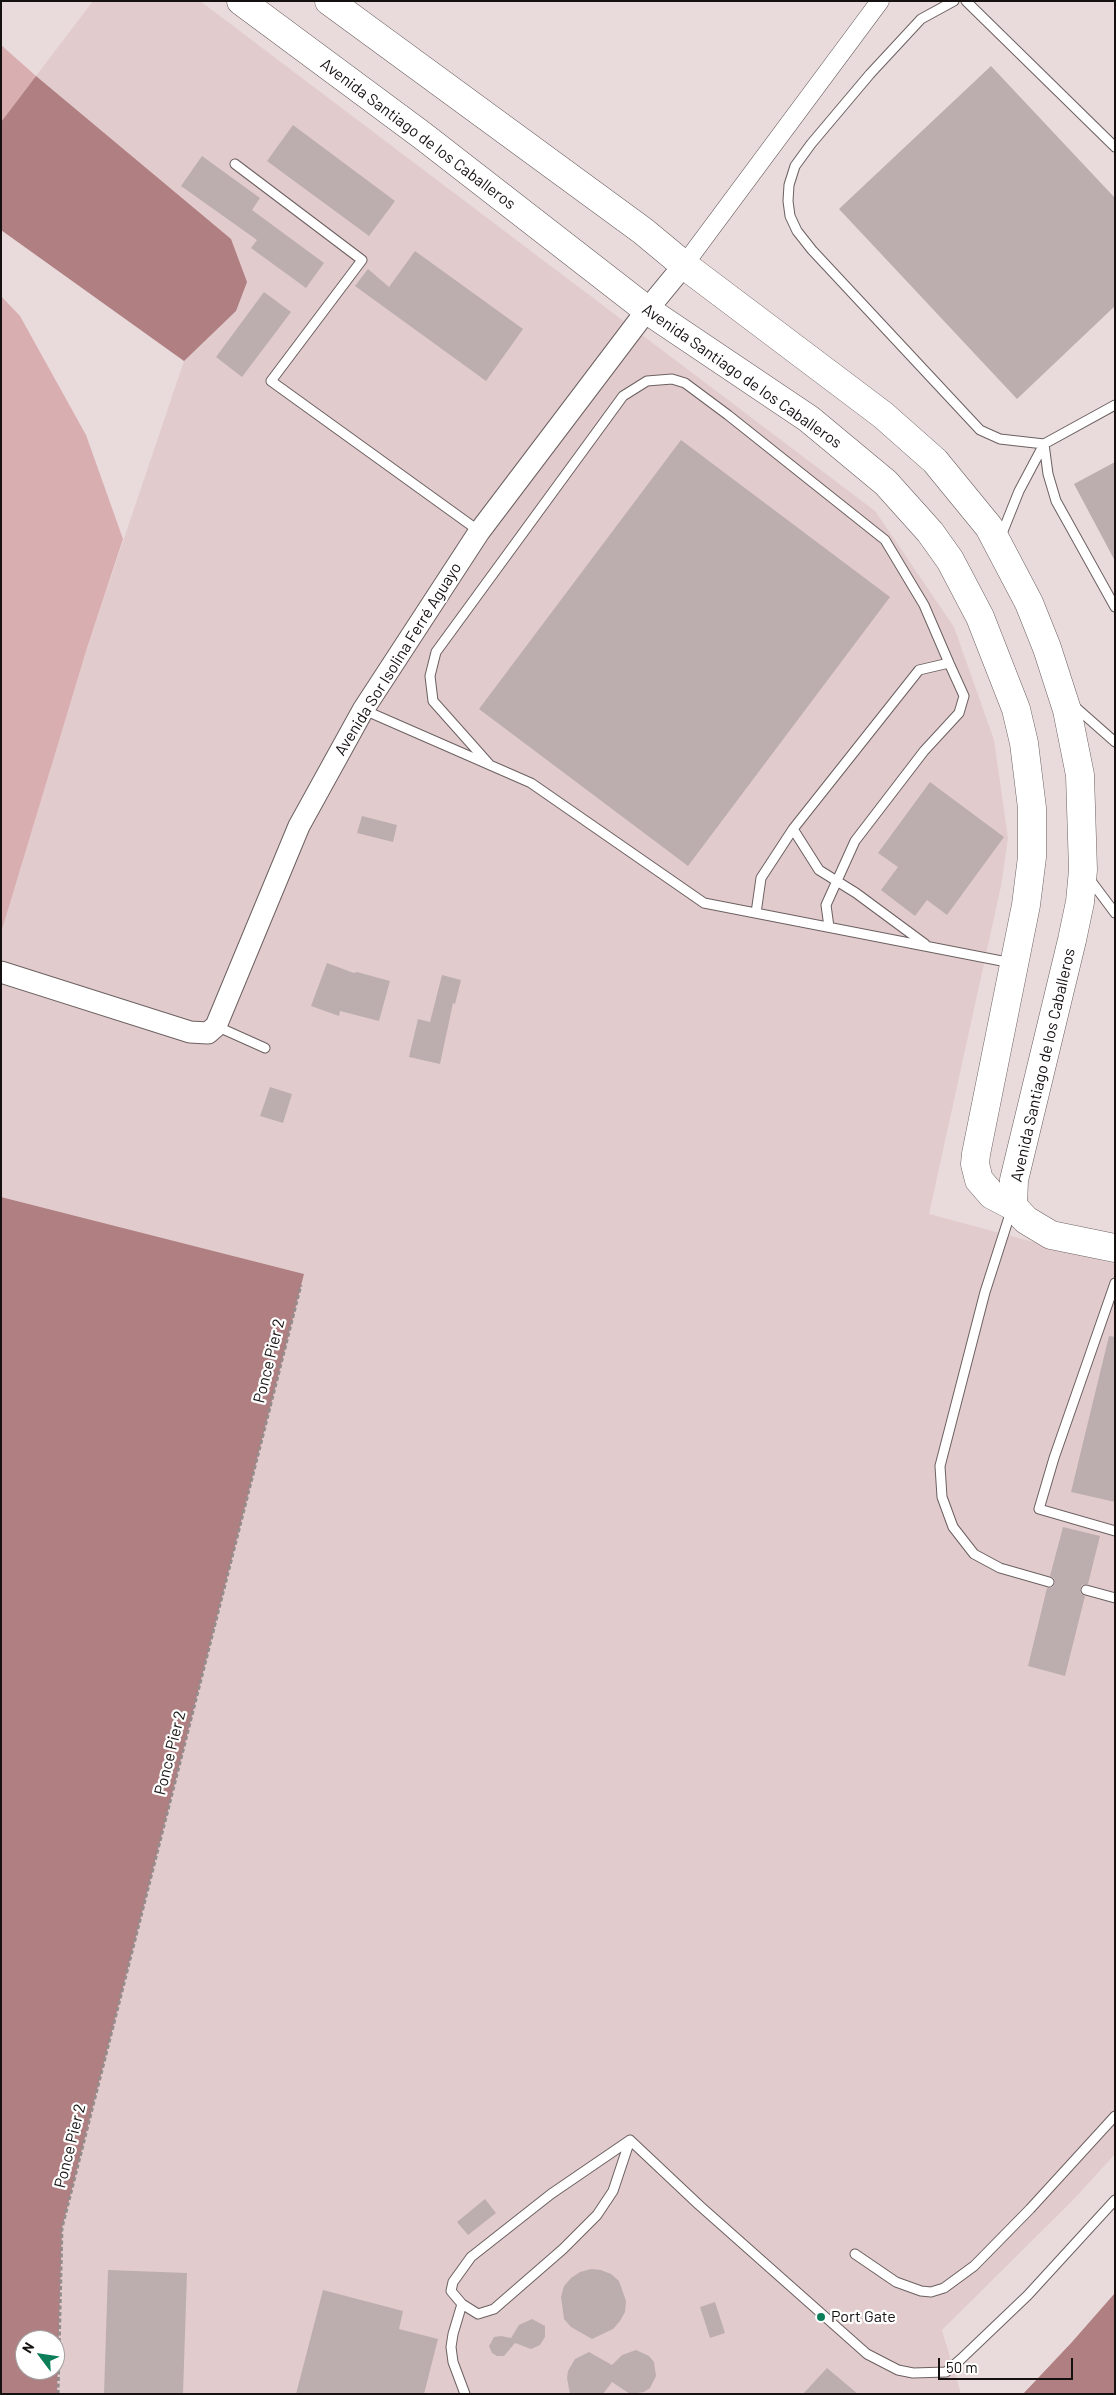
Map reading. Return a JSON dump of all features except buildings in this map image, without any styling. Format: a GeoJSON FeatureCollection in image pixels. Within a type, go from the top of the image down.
{"type":"FeatureCollection","features":[{"type":"Feature","properties":{"kind":"main road","name":"Avenida Santiago de los Caballeros"},"geometry":{"type":"LineString","coordinates":[[241,1],[423,136],[647,310],[809,419],[861,460],[898,495],[930,532],[966,587],[980,617],[1016,709],[1030,780],[1032,857],[1015,964],[978,1133],[975,1164],[979,1180],[987,1190],[998,1199],[1013,1206],[1014,1180],[1072,940],[1080,902],[1083,870],[1080,775],[1074,741],[1047,648],[1029,603],[998,543],[964,496],[935,461],[909,436],[829,373],[684,265],[643,231],[329,1]]}},
{"type":"Feature","properties":{"kind":"main road"},"geometry":{"type":"LineString","coordinates":[[1013,1206],[1026,1220],[1051,1235],[1115,1248]]}},
{"type":"Feature","properties":{"kind":"street"},"geometry":{"type":"LineString","coordinates":[[684,265],[880,1]]}},
{"type":"Feature","properties":{"kind":"street","name":"Avenida Sor Isolina Ferré Aguayo"},"geometry":{"type":"LineString","coordinates":[[216,1026],[299,826],[363,710],[479,532],[647,310],[684,265]]}},
{"type":"Feature","properties":{"kind":"street"},"geometry":{"type":"LineString","coordinates":[[1,972],[198,1034],[208,1032],[216,1026]]}},
{"type":"Feature","properties":{"kind":"lane"},"geometry":{"type":"LineString","coordinates":[[954,1],[936,10],[915,26],[863,82],[811,144],[796,166],[789,185],[788,201],[790,216],[797,231],[812,250],[980,430],[1000,440],[1044,444]]}},
{"type":"Feature","properties":{"kind":"lane"},"geometry":{"type":"LineString","coordinates":[[966,1],[1115,147]]}},
{"type":"Feature","properties":{"kind":"lane"},"geometry":{"type":"LineString","coordinates":[[235,164],[362,260],[271,381],[479,532]]}},
{"type":"Feature","properties":{"kind":"lane"},"geometry":{"type":"LineString","coordinates":[[489,764],[433,701],[430,676],[436,652],[624,396],[647,381],[672,379],[685,383],[885,540],[924,606],[964,696],[959,713],[924,751],[855,841],[826,905],[829,927]]}},
{"type":"Feature","properties":{"kind":"lane"},"geometry":{"type":"LineString","coordinates":[[998,543],[1019,491],[1044,444],[1115,405]]}},
{"type":"Feature","properties":{"kind":"lane"},"geometry":{"type":"LineString","coordinates":[[1044,444],[1048,474],[1056,501],[1115,607]]}},
{"type":"Feature","properties":{"kind":"lane"},"geometry":{"type":"LineString","coordinates":[[756,913],[760,878],[793,828],[919,670],[949,663]]}},
{"type":"Feature","properties":{"kind":"lane"},"geometry":{"type":"LineString","coordinates":[[1061,693],[1115,742]]}},
{"type":"Feature","properties":{"kind":"lane"},"geometry":{"type":"LineString","coordinates":[[363,710],[531,783],[704,903],[1015,964]]}},
{"type":"Feature","properties":{"kind":"lane"},"geometry":{"type":"LineString","coordinates":[[793,828],[819,870],[885,913],[927,946]]}},
{"type":"Feature","properties":{"kind":"lane"},"geometry":{"type":"LineString","coordinates":[[1083,870],[1115,913]]}},
{"type":"Feature","properties":{"kind":"lane"},"geometry":{"type":"LineString","coordinates":[[216,1026],[265,1048]]}},
{"type":"Feature","properties":{"kind":"lane"},"geometry":{"type":"LineString","coordinates":[[1013,1206],[985,1292],[940,1466],[942,1497],[953,1527],[974,1554],[1000,1568],[1049,1582]]}},
{"type":"Feature","properties":{"kind":"lane"},"geometry":{"type":"LineString","coordinates":[[1115,1283],[1054,1458],[1039,1510],[1115,1531]]}},
{"type":"Feature","properties":{"kind":"lane"},"geometry":{"type":"LineString","coordinates":[[1086,1590],[1115,1598]]}},
{"type":"Feature","properties":{"kind":"lane"},"geometry":{"type":"LineString","coordinates":[[855,2254],[896,2282],[921,2291],[931,2292],[944,2288],[974,2266],[1030,2209],[1115,2116]]}},
{"type":"Feature","properties":{"kind":"lane"},"geometry":{"type":"LineString","coordinates":[[630,2140],[699,2205],[867,2354],[898,2370],[914,2373],[946,2372],[961,2360],[1028,2295],[1115,2200]]}},
{"type":"Feature","properties":{"kind":"lane"},"geometry":{"type":"LineString","coordinates":[[630,2140],[613,2191],[597,2215],[494,2309],[478,2314],[462,2304],[451,2291],[453,2282],[471,2257],[551,2194],[630,2140]]}},
{"type":"Feature","properties":{"kind":"lane"},"geometry":{"type":"LineString","coordinates":[[462,2304],[451,2347],[453,2362],[466,2394]]}},
{"type":"Feature","properties":{"kind":"path","name":"Ponce Pier 2"},"geometry":{"type":"LineString","coordinates":[[58,2394],[62,2228],[301,1285]]}},
{"type":"Feature","properties":{"kind":"shaded area"},"geometry":{"type":"Polygon","coordinates":[[[93,1],[200,1],[875,511],[954,627],[994,740],[1008,838],[1001,886],[929,1214],[1115,1264],[1115,2154],[1075,2198],[942,2330],[961,2394],[57,2394],[57,2380],[65,2380],[65,2330],[59,2330],[62,2228],[304,1274],[1,1197],[1,933],[87,648],[184,361],[1,230],[1,122],[93,1]]]}},
{"type":"Feature","properties":{"kind":"shaded area"},"geometry":{"type":"Polygon","coordinates":[[[1,45],[36,76],[1,122],[1,45]]]}},
{"type":"Feature","properties":{"kind":"shaded area"},"geometry":{"type":"Polygon","coordinates":[[[36,76],[231,239],[247,282],[236,311],[184,361],[1,230],[1,122],[36,76]]]}},
{"type":"Feature","properties":{"kind":"shaded area"},"geometry":{"type":"Polygon","coordinates":[[[1,296],[20,316],[86,435],[123,539],[87,648],[1,933],[1,296]]]}},
{"type":"Feature","properties":{"kind":"shaded area"},"geometry":{"type":"Polygon","coordinates":[[[1,1197],[304,1274],[62,2228],[59,2330],[15,2330],[15,2380],[57,2380],[57,2394],[1,2394],[1,1197]]]}},
{"type":"Feature","properties":{"kind":"shaded area"},"geometry":{"type":"Polygon","coordinates":[[[1115,2293],[1115,2394],[1023,2394],[1072,2342],[1115,2293]]]}},
{"type":"Feature","properties":{"kind":"place","name":"Port Gate"},"geometry":{"type":"Point","coordinates":[821,2317]}}]}
